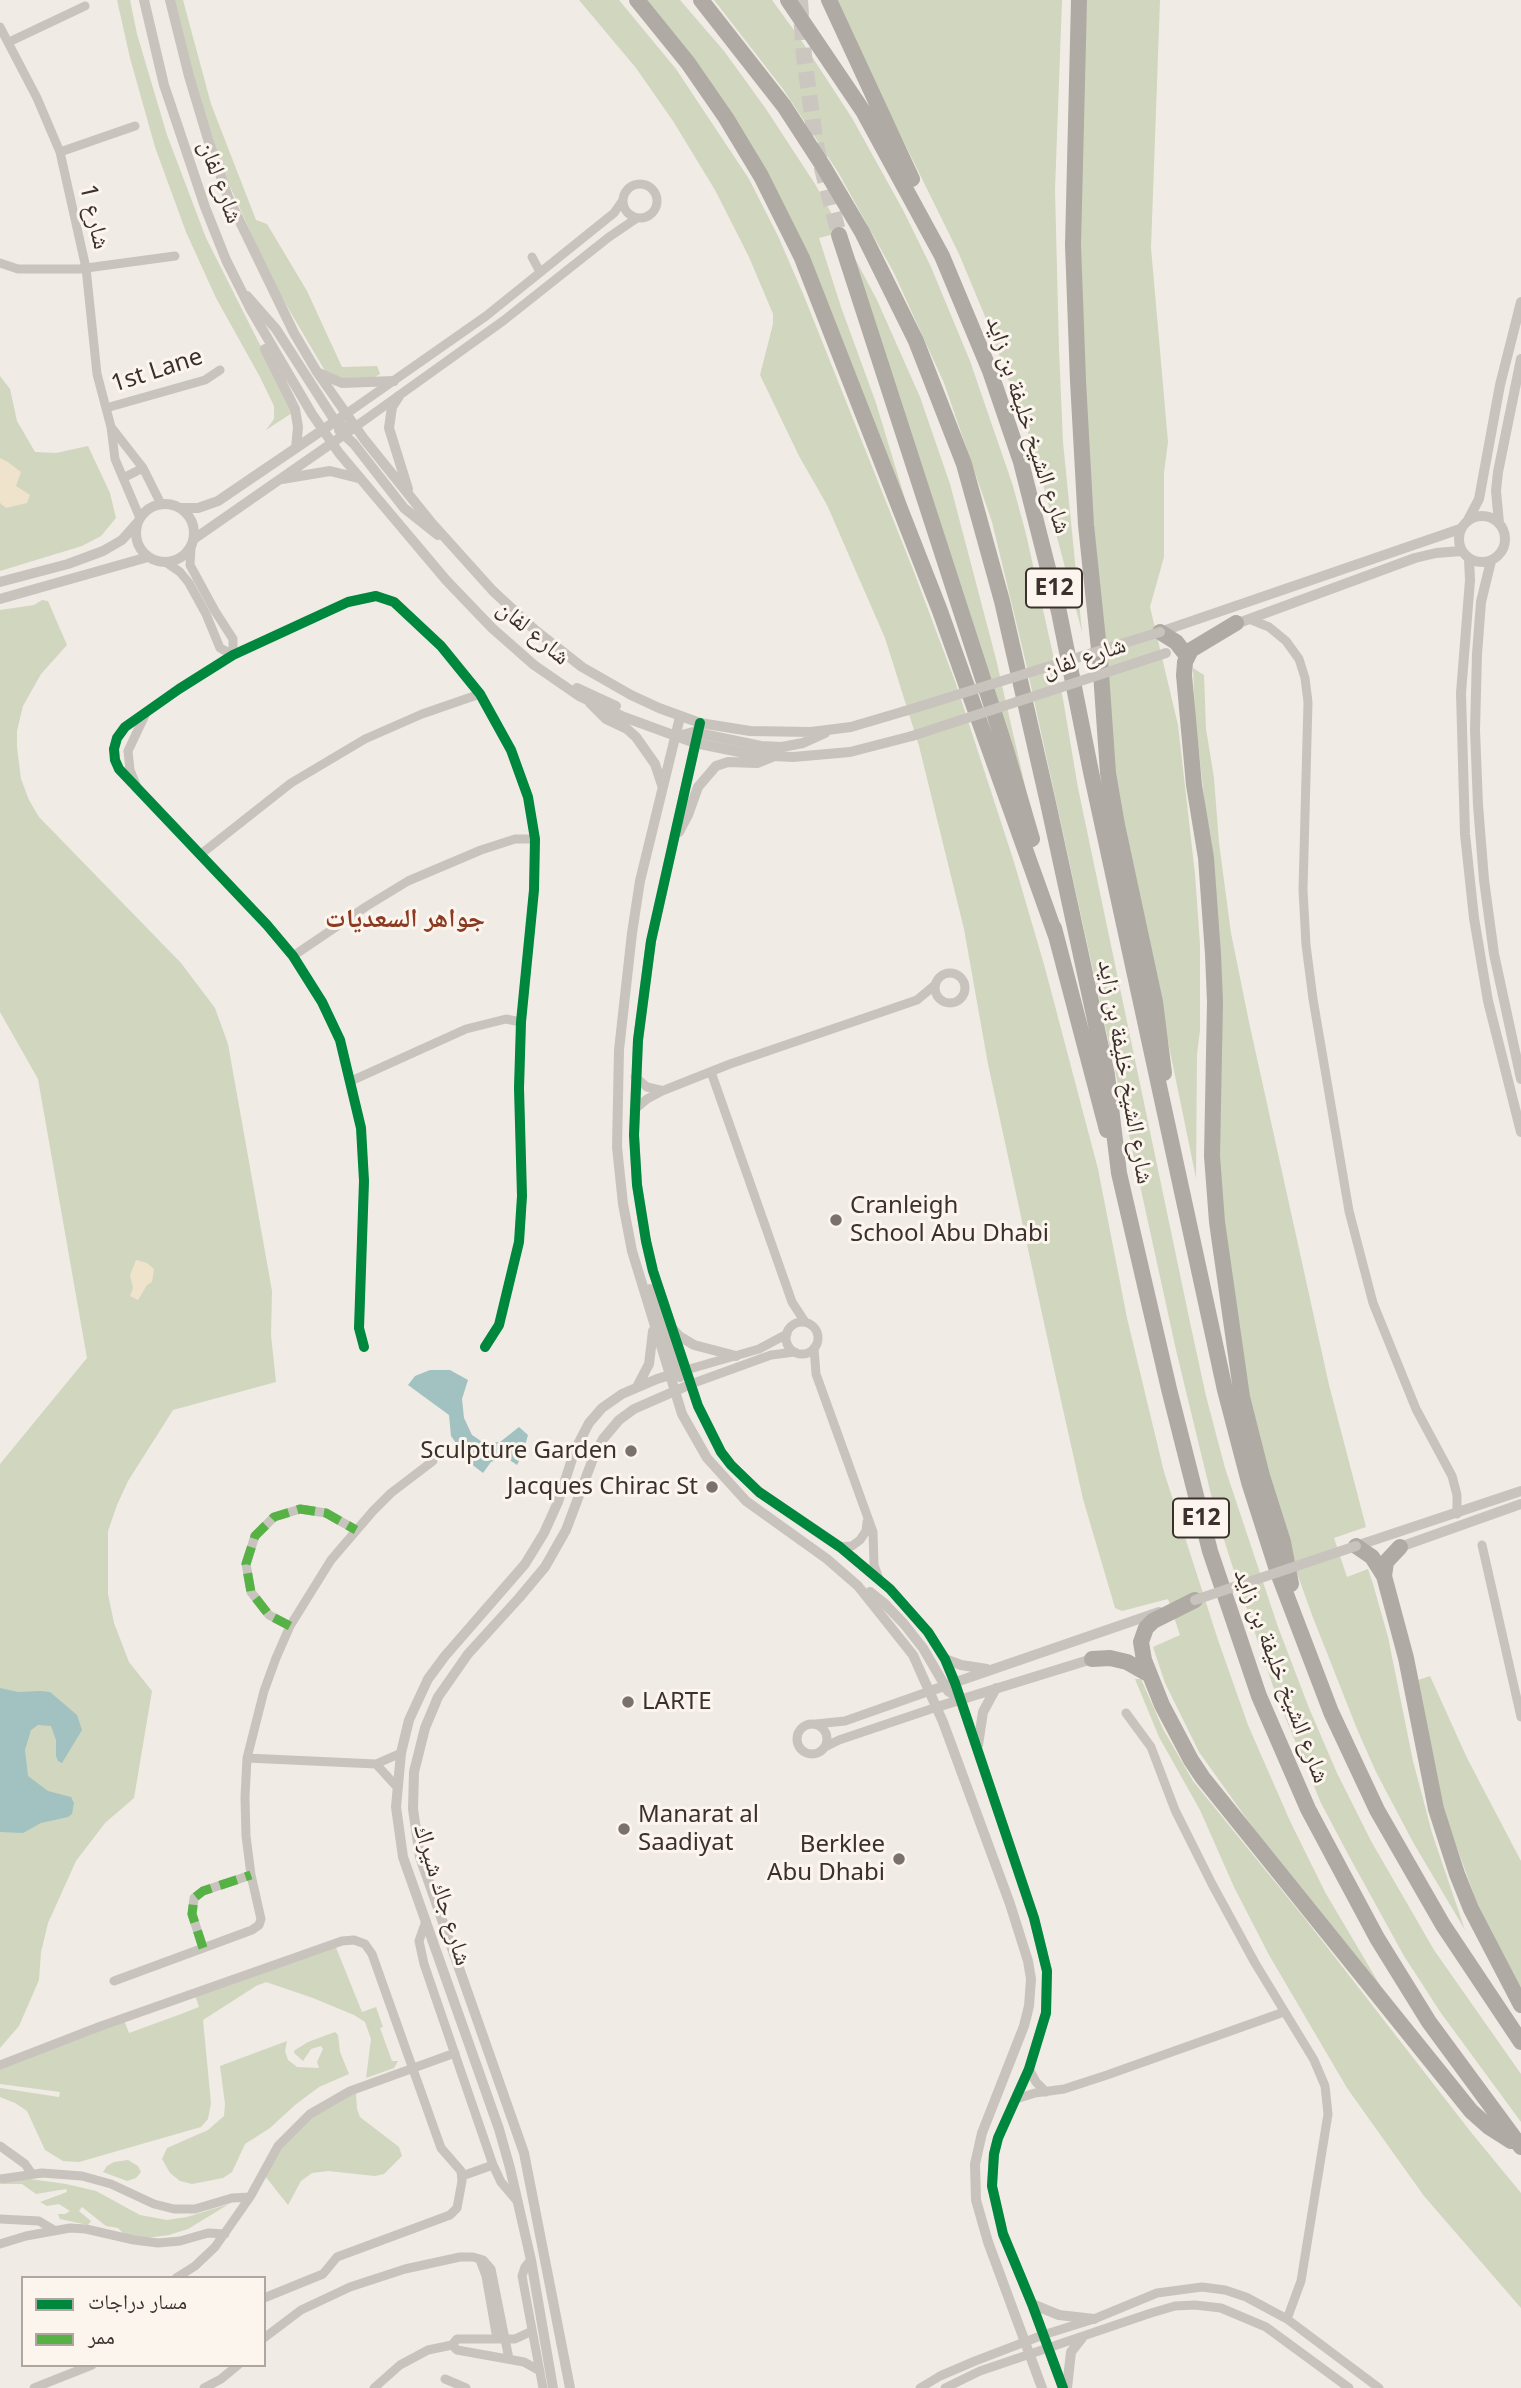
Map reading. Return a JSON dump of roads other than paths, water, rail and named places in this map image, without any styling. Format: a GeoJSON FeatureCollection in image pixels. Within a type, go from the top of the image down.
{"type":"FeatureCollection","features":[{"type":"Feature","properties":{"kind":"highway"},"geometry":{"type":"LineString","coordinates":[[637,0],[688,64],[726,118],[761,176],[803,258],[940,611],[1056,936]]}},
{"type":"Feature","properties":{"kind":"highway","name":"شارع الشيخ خليفة بن زايد"},"geometry":{"type":"LineString","coordinates":[[701,0],[784,106],[849,208],[900,304],[930,372],[953,434],[985,535],[1027,709],[1107,1075],[1119,1173],[1169,1389],[1203,1525],[1235,1629],[1273,1730],[1328,1848],[1377,1938],[1451,2053],[1520,2146]]}},
{"type":"Feature","properties":{"kind":"highway","name":"شارع الشيخ خليفة بن زايد"},"geometry":{"type":"LineString","coordinates":[[788,0],[863,111],[942,256],[990,371],[1035,511],[1236,1436],[1263,1528],[1294,1618],[1341,1737],[1377,1810],[1443,1925],[1521,2042]]}},
{"type":"Feature","properties":{"kind":"highway"},"geometry":{"type":"LineString","coordinates":[[829,0],[900,152],[942,256]]}},
{"type":"Feature","properties":{"kind":"highway"},"geometry":{"type":"LineString","coordinates":[[1079,0],[1073,244],[1086,525],[1100,659],[1104,747],[1117,825],[1159,1023],[1163,1107]]}},
{"type":"Feature","properties":{"kind":"highway"},"geometry":{"type":"LineString","coordinates":[[839,235],[1006,750],[1119,1173]]}},
{"type":"Feature","properties":{"kind":"highway"},"geometry":{"type":"LineString","coordinates":[[1178,652],[1196,646],[1242,621]]}},
{"type":"Feature","properties":{"kind":"highway"},"geometry":{"type":"LineString","coordinates":[[1160,632],[1178,652],[1184,675],[1194,785],[1206,858],[1214,966],[1212,1156],[1216,1222],[1242,1397],[1258,1463],[1287,1557],[1294,1618]]}},
{"type":"Feature","properties":{"kind":"highway"},"geometry":{"type":"LineString","coordinates":[[1356,1546],[1372,1557],[1384,1576],[1406,1658],[1426,1765],[1442,1831],[1471,1909],[1521,2006]]}},
{"type":"Feature","properties":{"kind":"highway"},"geometry":{"type":"LineString","coordinates":[[1384,1576],[1390,1556],[1400,1547]]}},
{"type":"Feature","properties":{"kind":"highway"},"geometry":{"type":"LineString","coordinates":[[1195,1600],[1149,1624],[1143,1635],[1142,1651],[1171,1723],[1203,1778],[1471,2110],[1489,2127],[1520,2146]]}},
{"type":"Feature","properties":{"kind":"highway"},"geometry":{"type":"LineString","coordinates":[[1092,1659],[1110,1658],[1127,1662],[1150,1675]]}},
{"type":"Feature","properties":{"kind":"street","name":"شارع لفان"},"geometry":{"type":"LineString","coordinates":[[144,0],[164,85],[205,207],[251,310],[323,429],[359,478],[484,621],[513,648],[562,685],[589,701],[676,734],[721,728],[770,733],[831,730],[870,722],[1160,632],[1464,524]]}},
{"type":"Feature","properties":{"kind":"street","name":"شارع لفان"},"geometry":{"type":"LineString","coordinates":[[170,0],[192,88],[229,197],[274,294],[317,372],[355,427],[411,498],[493,591],[555,647],[601,678],[680,717],[697,733],[773,756],[812,756],[850,752],[912,736],[1178,652]]}},
{"type":"Feature","properties":{"kind":"street"},"geometry":{"type":"LineString","coordinates":[[9,42],[85,6]]}},
{"type":"Feature","properties":{"kind":"street","name":"شارع 1"},"geometry":{"type":"LineString","coordinates":[[0,27],[37,98],[60,152],[86,268],[97,374],[111,427],[115,458],[138,521]]}},
{"type":"Feature","properties":{"kind":"street"},"geometry":{"type":"LineString","coordinates":[[60,152],[135,126]]}},
{"type":"Feature","properties":{"kind":"street"},"geometry":{"type":"LineString","coordinates":[[0,582],[103,551],[121,540],[153,506],[172,504],[181,508],[198,508],[218,501],[486,316],[614,213],[626,191],[639,183],[648,185],[655,192],[658,202],[655,211],[647,217],[637,218],[609,237],[503,321],[279,480],[193,544],[177,561],[167,563]]}},
{"type":"Feature","properties":{"kind":"street"},"geometry":{"type":"LineString","coordinates":[[623,200],[627,212],[637,218]]}},
{"type":"Feature","properties":{"kind":"street"},"geometry":{"type":"LineString","coordinates":[[0,264],[18,269],[86,268],[175,256]]}},
{"type":"Feature","properties":{"kind":"street"},"geometry":{"type":"LineString","coordinates":[[532,257],[540,272]]}},
{"type":"Feature","properties":{"kind":"street"},"geometry":{"type":"LineString","coordinates":[[241,290],[276,329],[335,421],[346,428],[355,427]]}},
{"type":"Feature","properties":{"kind":"street"},"geometry":{"type":"LineString","coordinates":[[1521,302],[1500,385],[1479,499],[1458,540],[1471,580],[1461,693],[1465,834],[1474,918],[1488,1001],[1521,1132]]}},
{"type":"Feature","properties":{"kind":"street"},"geometry":{"type":"LineString","coordinates":[[251,310],[265,349],[295,409],[298,427],[296,448]]}},
{"type":"Feature","properties":{"kind":"street"},"geometry":{"type":"LineString","coordinates":[[1242,621],[1415,558],[1436,553],[1465,555],[1479,563],[1491,561],[1500,554],[1505,544],[1499,523],[1496,491],[1499,463],[1521,359]]}},
{"type":"Feature","properties":{"kind":"street","name":"1st Lane"},"geometry":{"type":"LineString","coordinates":[[106,408],[205,380],[220,370]]}},
{"type":"Feature","properties":{"kind":"street"},"geometry":{"type":"LineString","coordinates":[[317,372],[342,383],[394,381]]}},
{"type":"Feature","properties":{"kind":"street"},"geometry":{"type":"LineString","coordinates":[[399,396],[392,407],[389,428],[411,498]]}},
{"type":"Feature","properties":{"kind":"street","name":"شارع 1"},"geometry":{"type":"LineString","coordinates":[[111,427],[144,468],[161,504]]}},
{"type":"Feature","properties":{"kind":"street"},"geometry":{"type":"LineString","coordinates":[[323,429],[337,429],[344,434],[404,508],[424,526],[446,540]]}},
{"type":"Feature","properties":{"kind":"street"},"geometry":{"type":"LineString","coordinates":[[123,478],[144,468]]}},
{"type":"Feature","properties":{"kind":"street"},"geometry":{"type":"LineString","coordinates":[[279,480],[330,471],[359,478]]}},
{"type":"Feature","properties":{"kind":"street"},"geometry":{"type":"LineString","coordinates":[[181,508],[192,522],[190,565],[233,639],[233,655]]}},
{"type":"Feature","properties":{"kind":"street"},"geometry":{"type":"LineString","coordinates":[[1464,524],[1484,516],[1499,523]]}},
{"type":"Feature","properties":{"kind":"street"},"geometry":{"type":"LineString","coordinates":[[138,521],[137,542],[148,558]]}},
{"type":"Feature","properties":{"kind":"street"},"geometry":{"type":"LineString","coordinates":[[0,599],[148,558],[167,563],[180,572],[206,614],[220,648],[233,655]]}},
{"type":"Feature","properties":{"kind":"street"},"geometry":{"type":"LineString","coordinates":[[1491,561],[1481,602],[1477,654],[1475,730],[1478,805],[1494,954],[1521,1079]]}},
{"type":"Feature","properties":{"kind":"street"},"geometry":{"type":"LineString","coordinates":[[364,1347],[359,1328],[364,1181],[361,1128],[340,1040],[322,1002],[293,956],[201,854],[119,769],[114,749],[117,738],[125,727],[233,655],[348,602],[376,596],[394,603],[431,637],[480,694],[511,750],[528,797],[535,838],[534,890],[521,1022],[519,1088],[522,1196],[519,1242],[499,1325],[485,1347]]}},
{"type":"Feature","properties":{"kind":"street"},"geometry":{"type":"LineString","coordinates":[[1242,621],[1269,627],[1286,641],[1299,659],[1305,678],[1308,702],[1303,890],[1306,945],[1312,999],[1349,1211],[1373,1303],[1412,1400],[1452,1476],[1457,1495],[1457,1514]]}},
{"type":"Feature","properties":{"kind":"street"},"geometry":{"type":"LineString","coordinates":[[562,685],[583,690],[676,734],[691,729],[697,733],[647,964],[635,1077],[635,1160],[641,1213],[653,1271],[670,1322],[686,1423],[699,1447],[732,1488],[769,1520],[827,1559],[858,1586],[906,1644],[937,1707],[1024,1945],[1031,1979],[1024,2026],[982,2133],[975,2164],[975,2179],[976,2200],[982,2224],[1042,2388]]}},
{"type":"Feature","properties":{"kind":"street"},"geometry":{"type":"LineString","coordinates":[[201,854],[291,783],[365,739],[422,714],[480,694]]}},
{"type":"Feature","properties":{"kind":"street"},"geometry":{"type":"LineString","coordinates":[[589,701],[606,719],[627,729],[636,737],[655,764],[662,786]]}},
{"type":"Feature","properties":{"kind":"street"},"geometry":{"type":"LineString","coordinates":[[138,790],[130,769],[128,751],[147,711]]}},
{"type":"Feature","properties":{"kind":"street"},"geometry":{"type":"LineString","coordinates":[[680,717],[645,856],[636,905],[619,1061],[617,1147],[623,1204],[632,1251],[653,1325],[680,1380],[731,1465],[759,1492],[839,1547],[880,1580],[916,1617],[945,1659],[951,1695],[961,1699]]}},
{"type":"Feature","properties":{"kind":"street"},"geometry":{"type":"LineString","coordinates":[[675,836],[686,821],[698,787],[716,766],[727,762],[757,763],[773,756]]}},
{"type":"Feature","properties":{"kind":"street"},"geometry":{"type":"LineString","coordinates":[[293,956],[408,881],[493,846],[515,839],[535,838]]}},
{"type":"Feature","properties":{"kind":"street"},"geometry":{"type":"LineString","coordinates":[[634,1110],[647,1098],[662,1091],[917,1000],[935,985],[940,976],[951,972],[964,981],[962,997],[954,1003],[917,1000]]}},
{"type":"Feature","properties":{"kind":"street"},"geometry":{"type":"LineString","coordinates":[[935,985],[936,992],[944,1002]]}},
{"type":"Feature","properties":{"kind":"street"},"geometry":{"type":"LineString","coordinates":[[351,1081],[466,1030],[506,1019],[521,1022]]}},
{"type":"Feature","properties":{"kind":"street"},"geometry":{"type":"LineString","coordinates":[[711,1072],[792,1302],[805,1322],[813,1326],[817,1335],[814,1348],[816,1374],[874,1537],[874,1565],[880,1580]]}},
{"type":"Feature","properties":{"kind":"street"},"geometry":{"type":"LineString","coordinates":[[635,1077],[647,1087],[662,1091]]}},
{"type":"Feature","properties":{"kind":"street"},"geometry":{"type":"LineString","coordinates":[[632,1251],[645,1275],[680,1380]]}},
{"type":"Feature","properties":{"kind":"street"},"geometry":{"type":"LineString","coordinates":[[792,1302],[787,1342],[816,1374]]}},
{"type":"Feature","properties":{"kind":"street"},"geometry":{"type":"LineString","coordinates":[[670,1322],[680,1336],[694,1345],[736,1356]]}},
{"type":"Feature","properties":{"kind":"street"},"geometry":{"type":"LineString","coordinates":[[788,1332],[796,1324],[805,1322]]}},
{"type":"Feature","properties":{"kind":"street"},"geometry":{"type":"LineString","coordinates":[[636,1387],[643,1379],[649,1364],[653,1325]]}},
{"type":"Feature","properties":{"kind":"street","name":"شارع جاك شيراك"},"geometry":{"type":"LineString","coordinates":[[570,2388],[524,2153],[420,1857],[412,1793],[419,1745],[438,1697],[468,1654],[545,1567],[566,1530],[588,1469],[603,1439],[620,1420],[680,1380],[736,1356],[766,1347],[788,1332]]}},
{"type":"Feature","properties":{"kind":"street"},"geometry":{"type":"LineString","coordinates":[[797,1352],[807,1353],[814,1348]]}},
{"type":"Feature","properties":{"kind":"street","name":"شارع جاك شيراك"},"geometry":{"type":"LineString","coordinates":[[553,2388],[531,2260],[499,2129],[403,1857],[397,1821],[401,1753],[409,1720],[428,1679],[444,1656],[526,1564],[544,1534],[558,1502],[575,1450],[584,1432],[602,1408],[636,1387],[680,1380],[771,1355],[797,1352]]}},
{"type":"Feature","properties":{"kind":"street"},"geometry":{"type":"LineString","coordinates":[[114,1980],[252,1930],[259,1925],[261,1919],[246,1836],[247,1758],[264,1690],[290,1626],[309,1592],[356,1530],[391,1493],[433,1461]]}},
{"type":"Feature","properties":{"kind":"street"},"geometry":{"type":"LineString","coordinates":[[1092,1659],[839,1740],[818,1753],[810,1755],[798,1746],[796,1738],[801,1727],[808,1724],[845,1721],[1195,1600],[1521,1492]]}},
{"type":"Feature","properties":{"kind":"street"},"geometry":{"type":"LineString","coordinates":[[1400,1547],[1521,1504]]}},
{"type":"Feature","properties":{"kind":"street"},"geometry":{"type":"LineString","coordinates":[[290,1626],[269,1615],[251,1592],[246,1564],[247,1554],[255,1536],[274,1517],[300,1509],[327,1513],[356,1530]]}},
{"type":"Feature","properties":{"kind":"street"},"geometry":{"type":"LineString","coordinates":[[839,1547],[852,1546],[860,1540],[866,1531],[867,1521]]}},
{"type":"Feature","properties":{"kind":"street"},"geometry":{"type":"LineString","coordinates":[[1482,1545],[1521,1717]]}},
{"type":"Feature","properties":{"kind":"street"},"geometry":{"type":"LineString","coordinates":[[858,1586],[877,1597],[904,1624],[950,1685]]}},
{"type":"Feature","properties":{"kind":"street"},"geometry":{"type":"LineString","coordinates":[[945,1659],[972,1668],[993,1670]]}},
{"type":"Feature","properties":{"kind":"street"},"geometry":{"type":"LineString","coordinates":[[978,1751],[980,1721],[996,1688]]}},
{"type":"Feature","properties":{"kind":"street"},"geometry":{"type":"LineString","coordinates":[[961,1699],[1034,1918],[1047,1971],[1046,2013],[1030,2069],[996,2146],[992,2186],[1003,2234],[1065,2388]]}},
{"type":"Feature","properties":{"kind":"street"},"geometry":{"type":"LineString","coordinates":[[1126,1713],[1151,1747],[1186,1834],[1226,1911],[1321,2073],[1328,2107],[1301,2281],[1287,2319]]}},
{"type":"Feature","properties":{"kind":"street"},"geometry":{"type":"LineString","coordinates":[[816,1724],[825,1732],[825,1747]]}},
{"type":"Feature","properties":{"kind":"street"},"geometry":{"type":"LineString","coordinates":[[247,1758],[376,1764],[401,1753]]}},
{"type":"Feature","properties":{"kind":"street"},"geometry":{"type":"LineString","coordinates":[[376,1764],[397,1787]]}},
{"type":"Feature","properties":{"kind":"street"},"geometry":{"type":"LineString","coordinates":[[203,1948],[192,1914],[194,1898],[203,1891],[251,1875]]}},
{"type":"Feature","properties":{"kind":"street"},"geometry":{"type":"LineString","coordinates":[[426,1920],[419,1941],[420,1951],[493,2165],[508,2193],[519,2203]]}},
{"type":"Feature","properties":{"kind":"street"},"geometry":{"type":"LineString","coordinates":[[0,2065],[101,2026],[342,1941],[354,1940],[365,1944],[372,1954],[441,2148],[458,2166],[462,2176],[457,2208],[453,2214],[340,2256],[334,2259],[323,2274],[266,2297]]}},
{"type":"Feature","properties":{"kind":"street"},"geometry":{"type":"LineString","coordinates":[[1016,2099],[1075,2086],[1149,2062],[1284,2012]]}},
{"type":"Feature","properties":{"kind":"street"},"geometry":{"type":"LineString","coordinates":[[179,2276],[206,2257],[225,2234],[250,2197],[278,2146],[310,2114],[350,2091],[455,2053]]}},
{"type":"Feature","properties":{"kind":"street"},"geometry":{"type":"LineString","coordinates":[[1030,2069],[1036,2082],[1046,2092]]}},
{"type":"Feature","properties":{"kind":"street"},"geometry":{"type":"LineString","coordinates":[[0,2146],[22,2161],[32,2174]]}},
{"type":"Feature","properties":{"kind":"street"},"geometry":{"type":"LineString","coordinates":[[462,2176],[493,2165]]}},
{"type":"Feature","properties":{"kind":"street"},"geometry":{"type":"LineString","coordinates":[[0,2179],[32,2174],[67,2174],[97,2179],[154,2204],[174,2209],[195,2209],[232,2198],[250,2197]]}},
{"type":"Feature","properties":{"kind":"street"},"geometry":{"type":"LineString","coordinates":[[0,2219],[33,2220],[54,2230]]}},
{"type":"Feature","properties":{"kind":"street"},"geometry":{"type":"LineString","coordinates":[[0,2244],[54,2230],[86,2229],[134,2241],[159,2243],[180,2241],[208,2233],[225,2234]]}},
{"type":"Feature","properties":{"kind":"street"},"geometry":{"type":"LineString","coordinates":[[266,2336],[301,2310],[368,2280],[453,2259],[480,2259],[501,2339],[509,2359]]}},
{"type":"Feature","properties":{"kind":"street"},"geometry":{"type":"LineString","coordinates":[[531,2260],[522,2276],[543,2388]]}},
{"type":"Feature","properties":{"kind":"street"},"geometry":{"type":"LineString","coordinates":[[920,2388],[952,2371],[1043,2334],[1094,2319],[1157,2293],[1202,2287],[1247,2297],[1287,2319],[1379,2388]]}},
{"type":"Feature","properties":{"kind":"street"},"geometry":{"type":"LineString","coordinates":[[1032,2304],[1059,2315],[1094,2319]]}},
{"type":"Feature","properties":{"kind":"street"},"geometry":{"type":"LineString","coordinates":[[945,2388],[970,2375],[1175,2306],[1195,2305],[1221,2308],[1266,2328],[1349,2388]]}},
{"type":"Feature","properties":{"kind":"street"},"geometry":{"type":"LineString","coordinates":[[373,2388],[419,2353],[452,2345],[460,2339],[521,2338],[532,2331]]}},
{"type":"Feature","properties":{"kind":"street"},"geometry":{"type":"LineString","coordinates":[[1065,2388],[1071,2351],[1082,2338]]}},
{"type":"Feature","properties":{"kind":"street"},"geometry":{"type":"LineString","coordinates":[[452,2345],[457,2350],[530,2364],[540,2371]]}},
{"type":"Feature","properties":{"kind":"street"},"geometry":{"type":"LineString","coordinates":[[34,2388],[87,2367]]}},
{"type":"Feature","properties":{"kind":"street"},"geometry":{"type":"LineString","coordinates":[[204,2388],[236,2367]]}},
{"type":"Feature","properties":{"kind":"street"},"geometry":{"type":"LineString","coordinates":[[445,2379],[466,2388]]}},
{"type":"Feature","properties":{"kind":"water"},"geometry":{"type":"Polygon","coordinates":[[[430,1370],[450,1370],[468,1380],[462,1399],[464,1418],[472,1435],[484,1443],[500,1442],[519,1427],[528,1435],[517,1465],[505,1457],[491,1462],[483,1473],[470,1463],[451,1436],[449,1415],[408,1385],[415,1376],[430,1370]]]}},
{"type":"Feature","properties":{"kind":"water"},"geometry":{"type":"Polygon","coordinates":[[[0,1688],[18,1692],[50,1692],[77,1715],[82,1730],[62,1763],[56,1756],[56,1740],[51,1726],[38,1725],[31,1730],[25,1750],[28,1776],[48,1791],[71,1797],[74,1803],[72,1814],[68,1817],[41,1823],[23,1833],[0,1832],[0,1688]]]}},
{"type":"Feature","properties":{"kind":"tunnel"},"geometry":{"type":"LineString","coordinates":[[800,0],[804,56],[816,145],[839,235]]}},
{"type":"Feature","properties":{"kind":"place","name":"Cranleigh School Abu Dhabi"},"geometry":{"type":"Point","coordinates":[836,1220]}},
{"type":"Feature","properties":{"kind":"place","name":"Sculpture Garden"},"geometry":{"type":"Point","coordinates":[631,1451]}},
{"type":"Feature","properties":{"kind":"place","name":"Jacques Chirac St"},"geometry":{"type":"Point","coordinates":[712,1487]}},
{"type":"Feature","properties":{"kind":"place","name":"LARTE"},"geometry":{"type":"Point","coordinates":[628,1702]}},
{"type":"Feature","properties":{"kind":"place","name":"Manarat al Saadiyat"},"geometry":{"type":"Point","coordinates":[624,1829]}},
{"type":"Feature","properties":{"kind":"place","name":"Berklee Abu Dhabi"},"geometry":{"type":"Point","coordinates":[899,1859]}},
{"type":"Feature","properties":{"kind":"district","name":"جواهر السعديات"},"geometry":{"type":"Point","coordinates":[405,920]}}]}
